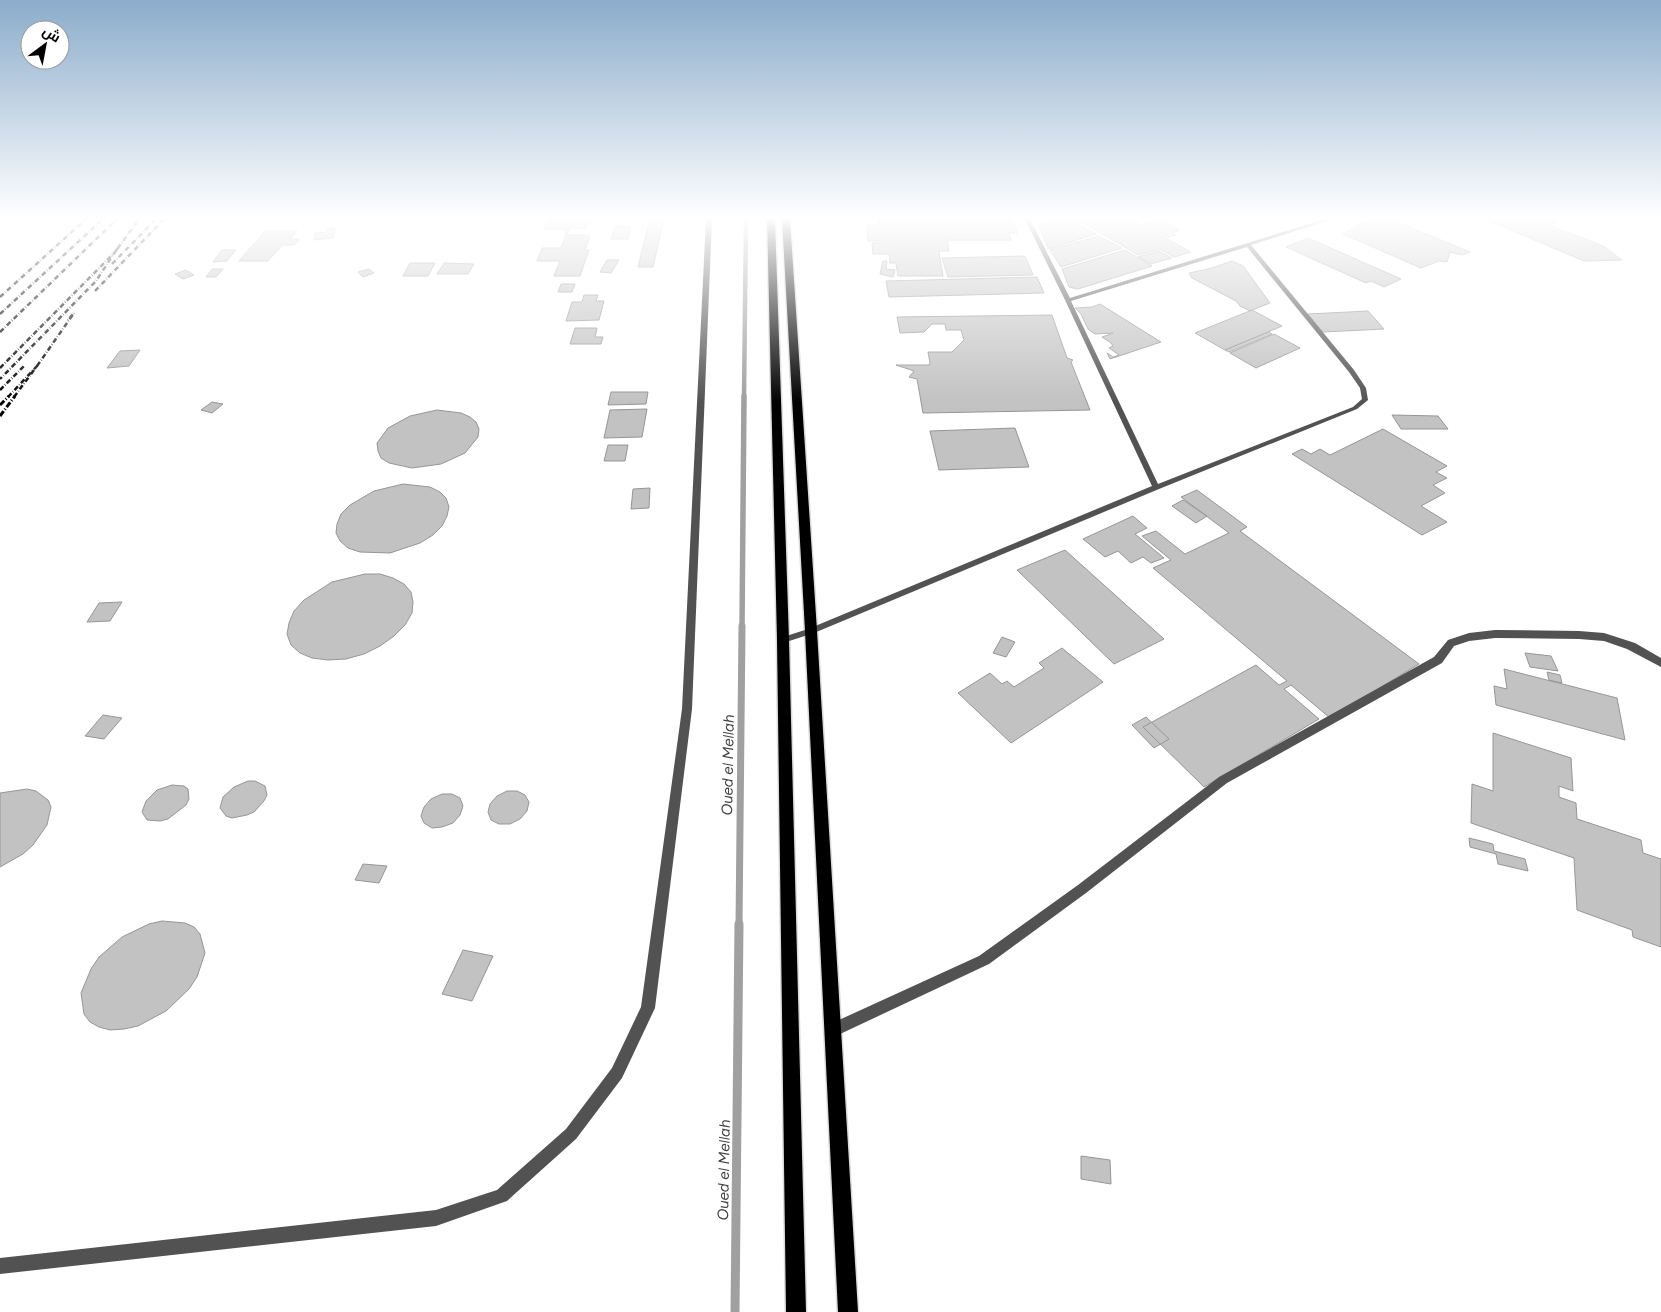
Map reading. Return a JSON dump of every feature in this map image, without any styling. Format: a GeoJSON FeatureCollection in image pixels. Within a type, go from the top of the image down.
{"type":"FeatureCollection","features":[{"type":"Feature","properties":{"kind":"main road"},"geometry":{"type":"LineString","coordinates":[[773,280],[783,640],[796,1312]]}},
{"type":"Feature","properties":{"kind":"main road"},"geometry":{"type":"LineString","coordinates":[[790,280],[848,1312]]}},
{"type":"Feature","properties":{"kind":"street"},"geometry":{"type":"LineString","coordinates":[[0,1266],[436,1218],[502,1196],[571,1134],[617,1073],[648,1008],[687,709],[706,280]]}},
{"type":"Feature","properties":{"kind":"street"},"geometry":{"type":"LineString","coordinates":[[833,1030],[984,960],[1082,889],[1223,780],[1438,660],[1451,643],[1468,637],[1495,634],[1596,636],[1632,646],[1661,663]]}},
{"type":"Feature","properties":{"kind":"lane"},"geometry":{"type":"LineString","coordinates":[[1058,280],[1156,487]]}},
{"type":"Feature","properties":{"kind":"lane"},"geometry":{"type":"LineString","coordinates":[[1068,300],[1133,280]]}},
{"type":"Feature","properties":{"kind":"lane"},"geometry":{"type":"LineString","coordinates":[[783,640],[811,631],[1156,487],[1355,408],[1365,400],[1364,388],[1277,280]]}},
{"type":"Feature","properties":{"kind":"building"},"geometry":{"type":"Polygon","coordinates":[[[1038,280],[1044,293],[889,297],[886,281],[1038,280]]]}},
{"type":"Feature","properties":{"kind":"building"},"geometry":{"type":"Polygon","coordinates":[[[1066,280],[1106,280],[1078,289],[1069,287],[1066,280]]]}},
{"type":"Feature","properties":{"kind":"building"},"geometry":{"type":"Polygon","coordinates":[[[1196,280],[1253,280],[1270,303],[1250,311],[1240,306],[1236,301],[1196,280]]]}},
{"type":"Feature","properties":{"kind":"building"},"geometry":{"type":"Polygon","coordinates":[[[1360,280],[1398,280],[1384,287],[1371,281],[1366,283],[1360,280]]]}},
{"type":"Feature","properties":{"kind":"building"},"geometry":{"type":"Polygon","coordinates":[[[561,284],[575,284],[572,292],[558,292],[561,284]]]}},
{"type":"Feature","properties":{"kind":"building"},"geometry":{"type":"Polygon","coordinates":[[[584,295],[598,295],[596,301],[604,301],[599,320],[566,321],[572,302],[582,302],[584,295]]]}},
{"type":"Feature","properties":{"kind":"building"},"geometry":{"type":"Polygon","coordinates":[[[1100,304],[1161,342],[1110,359],[1107,353],[1113,357],[1119,355],[1109,348],[1113,346],[1102,337],[1113,333],[1095,334],[1088,329],[1081,314],[1075,308],[1092,307],[1100,304]]]}},
{"type":"Feature","properties":{"kind":"building"},"geometry":{"type":"Polygon","coordinates":[[[1252,310],[1282,326],[1225,350],[1195,333],[1252,310]]]}},
{"type":"Feature","properties":{"kind":"building"},"geometry":{"type":"Polygon","coordinates":[[[1368,311],[1384,329],[1323,332],[1308,314],[1368,311]]]}},
{"type":"Feature","properties":{"kind":"building"},"geometry":{"type":"Polygon","coordinates":[[[1052,315],[1067,358],[1073,360],[1071,362],[1090,410],[923,413],[917,379],[909,377],[914,371],[896,365],[929,365],[928,352],[952,352],[964,340],[961,330],[946,330],[945,324],[932,324],[924,332],[900,333],[897,317],[1052,315]]]}},
{"type":"Feature","properties":{"kind":"building"},"geometry":{"type":"Polygon","coordinates":[[[575,328],[597,328],[595,337],[603,337],[601,344],[570,344],[575,328]]]}},
{"type":"Feature","properties":{"kind":"building"},"geometry":{"type":"Polygon","coordinates":[[[1269,332],[1272,334],[1229,352],[1225,350],[1269,332]]]}},
{"type":"Feature","properties":{"kind":"building"},"geometry":{"type":"Polygon","coordinates":[[[1274,334],[1300,348],[1256,368],[1230,353],[1274,334]]]}},
{"type":"Feature","properties":{"kind":"building"},"geometry":{"type":"Polygon","coordinates":[[[140,350],[129,366],[107,368],[120,351],[140,350]]]}},
{"type":"Feature","properties":{"kind":"building"},"geometry":{"type":"Polygon","coordinates":[[[611,392],[648,392],[646,404],[608,405],[611,392]]]}},
{"type":"Feature","properties":{"kind":"building"},"geometry":{"type":"Polygon","coordinates":[[[212,402],[223,404],[212,413],[201,410],[212,402]]]}},
{"type":"Feature","properties":{"kind":"building"},"geometry":{"type":"Polygon","coordinates":[[[647,409],[642,437],[604,438],[610,410],[647,409]]]}},
{"type":"Feature","properties":{"kind":"building"},"geometry":{"type":"Polygon","coordinates":[[[437,410],[461,413],[476,422],[479,429],[478,437],[465,453],[441,464],[412,468],[389,463],[381,458],[377,443],[388,428],[410,416],[437,410]]]}},
{"type":"Feature","properties":{"kind":"building"},"geometry":{"type":"Polygon","coordinates":[[[1392,415],[1438,416],[1448,429],[1401,429],[1392,415]]]}},
{"type":"Feature","properties":{"kind":"building"},"geometry":{"type":"Polygon","coordinates":[[[1015,428],[1029,467],[939,470],[930,431],[1015,428]]]}},
{"type":"Feature","properties":{"kind":"building"},"geometry":{"type":"Polygon","coordinates":[[[1383,429],[1447,466],[1436,472],[1447,478],[1433,485],[1445,493],[1421,506],[1447,522],[1422,535],[1292,454],[1302,449],[1311,454],[1320,449],[1330,455],[1383,429]]]}},
{"type":"Feature","properties":{"kind":"building"},"geometry":{"type":"Polygon","coordinates":[[[608,445],[628,445],[625,461],[604,461],[608,445]]]}},
{"type":"Feature","properties":{"kind":"building"},"geometry":{"type":"Polygon","coordinates":[[[403,484],[430,487],[440,492],[446,498],[449,507],[447,516],[442,526],[433,535],[420,543],[390,553],[360,552],[348,548],[340,541],[336,533],[337,524],[341,514],[350,505],[374,491],[403,484]]]}},
{"type":"Feature","properties":{"kind":"building"},"geometry":{"type":"Polygon","coordinates":[[[650,488],[649,508],[631,509],[633,489],[650,488]]]}},
{"type":"Feature","properties":{"kind":"building"},"geometry":{"type":"Polygon","coordinates":[[[1197,490],[1247,527],[1240,531],[1419,664],[1330,718],[1291,685],[1284,689],[1319,719],[1204,787],[1143,727],[1256,665],[1279,685],[1287,681],[1153,568],[1171,560],[1142,536],[1156,531],[1185,554],[1229,533],[1181,497],[1197,490]]]}},
{"type":"Feature","properties":{"kind":"building"},"geometry":{"type":"Polygon","coordinates":[[[1183,500],[1207,516],[1196,523],[1172,506],[1183,500]]]}},
{"type":"Feature","properties":{"kind":"building"},"geometry":{"type":"Polygon","coordinates":[[[1133,516],[1147,528],[1135,534],[1164,558],[1151,563],[1143,557],[1131,563],[1118,551],[1105,557],[1083,539],[1133,516]]]}},
{"type":"Feature","properties":{"kind":"building"},"geometry":{"type":"Polygon","coordinates":[[[1065,550],[1164,639],[1114,664],[1017,570],[1065,550]]]}},
{"type":"Feature","properties":{"kind":"building"},"geometry":{"type":"Polygon","coordinates":[[[365,574],[380,574],[393,578],[404,584],[411,592],[413,602],[412,613],[405,625],[394,636],[364,654],[346,659],[328,660],[312,658],[300,653],[291,645],[287,634],[289,623],[294,611],[304,600],[332,582],[365,574]]]}},
{"type":"Feature","properties":{"kind":"building"},"geometry":{"type":"Polygon","coordinates":[[[122,602],[110,621],[87,622],[99,603],[122,602]]]}},
{"type":"Feature","properties":{"kind":"building"},"geometry":{"type":"Polygon","coordinates":[[[1002,637],[1015,642],[1006,657],[993,653],[1002,637]]]}},
{"type":"Feature","properties":{"kind":"building"},"geometry":{"type":"Polygon","coordinates":[[[1062,648],[1103,682],[1011,743],[958,693],[990,673],[1002,684],[1007,681],[1014,687],[1044,668],[1039,663],[1062,648]]]}},
{"type":"Feature","properties":{"kind":"building"},"geometry":{"type":"Polygon","coordinates":[[[1525,653],[1551,656],[1558,671],[1530,667],[1525,653]]]}},
{"type":"Feature","properties":{"kind":"building"},"geometry":{"type":"Polygon","coordinates":[[[1504,669],[1617,698],[1625,740],[1496,705],[1494,686],[1507,689],[1504,669]]]}},
{"type":"Feature","properties":{"kind":"building"},"geometry":{"type":"Polygon","coordinates":[[[1547,672],[1560,675],[1562,683],[1549,680],[1547,672]]]}},
{"type":"Feature","properties":{"kind":"building"},"geometry":{"type":"Polygon","coordinates":[[[103,715],[122,718],[104,739],[85,736],[103,715]]]}},
{"type":"Feature","properties":{"kind":"building"},"geometry":{"type":"Polygon","coordinates":[[[1146,717],[1169,739],[1154,748],[1132,725],[1146,717]]]}},
{"type":"Feature","properties":{"kind":"building"},"geometry":{"type":"Polygon","coordinates":[[[1493,733],[1571,758],[1573,791],[1559,786],[1559,797],[1576,803],[1577,819],[1641,840],[1643,853],[1661,859],[1661,947],[1633,937],[1632,930],[1577,910],[1574,858],[1471,823],[1472,784],[1493,791],[1493,733]]]}},
{"type":"Feature","properties":{"kind":"building"},"geometry":{"type":"Polygon","coordinates":[[[248,781],[255,781],[265,786],[267,795],[264,801],[254,812],[247,815],[232,818],[226,816],[220,808],[223,797],[234,787],[248,781]]]}},
{"type":"Feature","properties":{"kind":"building"},"geometry":{"type":"Polygon","coordinates":[[[172,785],[184,786],[188,789],[189,799],[186,805],[168,819],[160,821],[147,820],[142,812],[146,801],[157,790],[172,785]]]}},
{"type":"Feature","properties":{"kind":"building"},"geometry":{"type":"Polygon","coordinates":[[[27,789],[36,791],[48,800],[51,807],[47,825],[33,845],[23,854],[0,867],[0,793],[27,789]]]}},
{"type":"Feature","properties":{"kind":"building"},"geometry":{"type":"Polygon","coordinates":[[[507,791],[517,791],[525,795],[529,802],[527,811],[520,819],[510,824],[499,824],[491,820],[488,812],[490,804],[497,796],[507,791]]]}},
{"type":"Feature","properties":{"kind":"building"},"geometry":{"type":"Polygon","coordinates":[[[442,794],[452,794],[460,798],[463,806],[460,815],[453,823],[432,828],[424,823],[421,816],[424,807],[431,799],[442,794]]]}},
{"type":"Feature","properties":{"kind":"building"},"geometry":{"type":"Polygon","coordinates":[[[1469,838],[1493,844],[1494,851],[1525,859],[1528,871],[1498,864],[1496,854],[1470,847],[1469,838]]]}},
{"type":"Feature","properties":{"kind":"building"},"geometry":{"type":"Polygon","coordinates":[[[363,864],[387,866],[379,883],[355,880],[363,864]]]}},
{"type":"Feature","properties":{"kind":"building"},"geometry":{"type":"Polygon","coordinates":[[[162,921],[185,923],[194,927],[200,934],[205,953],[197,977],[189,989],[166,1011],[138,1026],[110,1030],[90,1022],[84,1014],[81,993],[91,969],[99,957],[122,937],[149,924],[162,921]]]}},
{"type":"Feature","properties":{"kind":"building"},"geometry":{"type":"Polygon","coordinates":[[[463,950],[493,956],[472,1001],[442,994],[463,950]]]}},
{"type":"Feature","properties":{"kind":"building"},"geometry":{"type":"Polygon","coordinates":[[[1081,1156],[1110,1160],[1111,1184],[1081,1179],[1081,1156]]]}},
{"type":"Feature","properties":{"kind":"waterway","name":"Oued el Mellah"},"geometry":{"type":"LineString","coordinates":[[744,397],[745,280]]}},
{"type":"Feature","properties":{"kind":"waterway","name":"Oued el Mellah"},"geometry":{"type":"LineString","coordinates":[[742,627],[744,396]]}},
{"type":"Feature","properties":{"kind":"waterway","name":"Oued el Mellah"},"geometry":{"type":"LineString","coordinates":[[739,926],[742,626]]}},
{"type":"Feature","properties":{"kind":"waterway","name":"Oued el Mellah"},"geometry":{"type":"LineString","coordinates":[[735,1312],[739,924]]}},
{"type":"Feature","properties":{"kind":"railway"},"geometry":{"type":"LineString","coordinates":[[0,297],[18,280]]}},
{"type":"Feature","properties":{"kind":"railway"},"geometry":{"type":"LineString","coordinates":[[0,314],[37,280]]}},
{"type":"Feature","properties":{"kind":"railway"},"geometry":{"type":"LineString","coordinates":[[0,332],[54,280]]}},
{"type":"Feature","properties":{"kind":"railway"},"geometry":{"type":"LineString","coordinates":[[0,368],[87,280]]}},
{"type":"Feature","properties":{"kind":"railway"},"geometry":{"type":"LineString","coordinates":[[0,379],[97,280]]}},
{"type":"Feature","properties":{"kind":"railway"},"geometry":{"type":"LineString","coordinates":[[95,291],[105,280]]}},
{"type":"Feature","properties":{"kind":"railway"},"geometry":{"type":"LineString","coordinates":[[37,366],[74,313],[67,321]]}},
{"type":"Feature","properties":{"kind":"railway"},"geometry":{"type":"LineString","coordinates":[[0,390],[24,366]]}},
{"type":"Feature","properties":{"kind":"railway"},"geometry":{"type":"LineString","coordinates":[[8,397],[37,366]]}},
{"type":"Feature","properties":{"kind":"railway"},"geometry":{"type":"LineString","coordinates":[[14,397],[37,366]]}},
{"type":"Feature","properties":{"kind":"railway"},"geometry":{"type":"LineString","coordinates":[[0,416],[15,396]]}},
{"type":"Feature","properties":{"kind":"railway"},"geometry":{"type":"LineString","coordinates":[[0,405],[8,397]]}}]}
